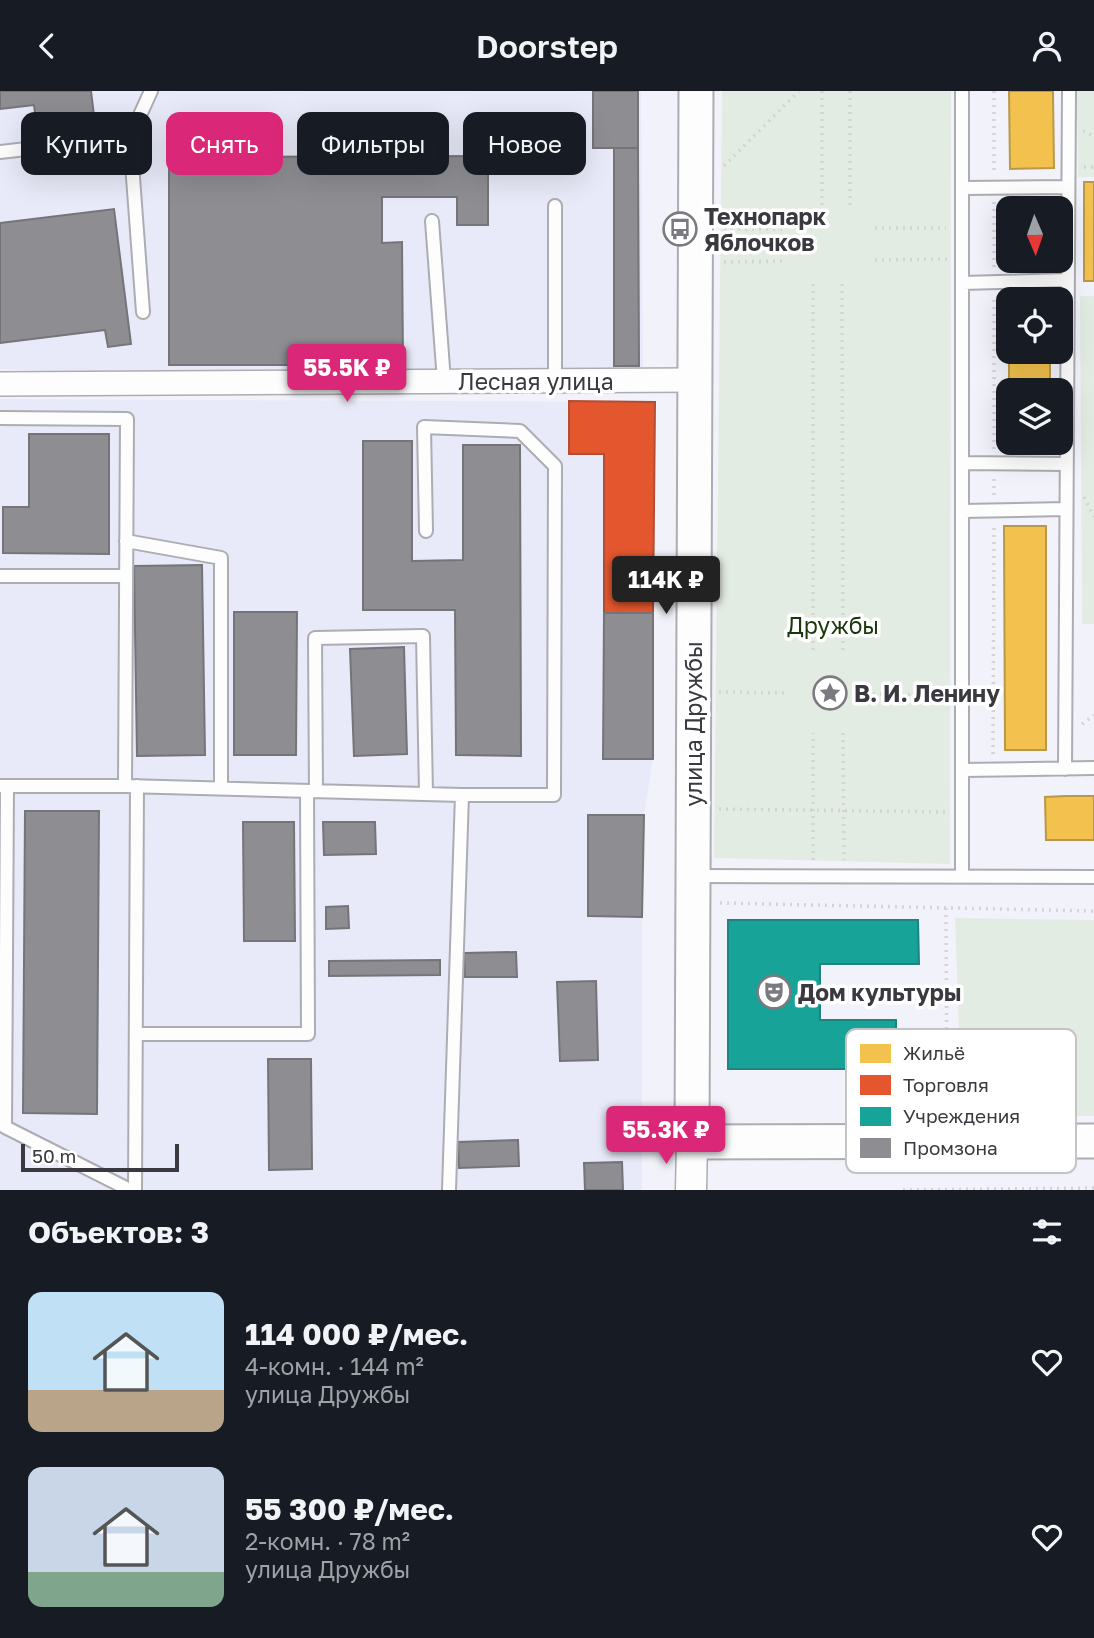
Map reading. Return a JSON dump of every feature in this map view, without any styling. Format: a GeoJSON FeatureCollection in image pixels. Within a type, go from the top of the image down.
{"type":"FeatureCollection","features":[{"type":"Feature","properties":{"kind":"main road","name":"улица Дружбы"},"geometry":{"type":"LineString","coordinates":[[692,1142],[705,876],[694,380],[696,91]]}},
{"type":"Feature","properties":{"kind":"main road"},"geometry":{"type":"LineString","coordinates":[[1076,1141],[1094,1141]]}},
{"type":"Feature","properties":{"kind":"main road"},"geometry":{"type":"LineString","coordinates":[[692,1142],[846,1142]]}},
{"type":"Feature","properties":{"kind":"street","name":"Лесная улица"},"geometry":{"type":"LineString","coordinates":[[0,384],[694,380]]}},
{"type":"Feature","properties":{"kind":"street","name":"улица Дружбы"},"geometry":{"type":"LineString","coordinates":[[691,1190],[692,1142]]}},
{"type":"Feature","properties":{"kind":"lane"},"geometry":{"type":"LineString","coordinates":[[141,112],[151,91]]}},
{"type":"Feature","properties":{"kind":"lane"},"geometry":{"type":"LineString","coordinates":[[962,91],[962,876]]}},
{"type":"Feature","properties":{"kind":"lane"},"geometry":{"type":"LineString","coordinates":[[1066,769],[1069,91]]}},
{"type":"Feature","properties":{"kind":"lane"},"geometry":{"type":"LineString","coordinates":[[0,152],[21,150]]}},
{"type":"Feature","properties":{"kind":"lane"},"geometry":{"type":"LineString","coordinates":[[133,175],[143,312]]}},
{"type":"Feature","properties":{"kind":"lane"},"geometry":{"type":"LineString","coordinates":[[962,188],[1068,187]]}},
{"type":"Feature","properties":{"kind":"lane"},"geometry":{"type":"LineString","coordinates":[[555,206],[555,381]]}},
{"type":"Feature","properties":{"kind":"lane"},"geometry":{"type":"LineString","coordinates":[[432,221],[444,381]]}},
{"type":"Feature","properties":{"kind":"lane"},"geometry":{"type":"LineString","coordinates":[[962,283],[1067,280]]}},
{"type":"Feature","properties":{"kind":"lane"},"geometry":{"type":"LineString","coordinates":[[0,418],[127,419],[126,576],[131,786],[136,1034],[132,1190],[5,1127],[3,786],[131,786],[554,795],[555,466],[520,431],[424,427],[426,531]]}},
{"type":"Feature","properties":{"kind":"lane"},"geometry":{"type":"LineString","coordinates":[[962,463],[1066,464]]}},
{"type":"Feature","properties":{"kind":"lane"},"geometry":{"type":"LineString","coordinates":[[962,511],[1066,509]]}},
{"type":"Feature","properties":{"kind":"lane"},"geometry":{"type":"LineString","coordinates":[[126,541],[221,558],[221,788]]}},
{"type":"Feature","properties":{"kind":"lane"},"geometry":{"type":"LineString","coordinates":[[0,576],[126,576]]}},
{"type":"Feature","properties":{"kind":"lane"},"geometry":{"type":"LineString","coordinates":[[136,1034],[308,1034],[315,638],[423,636],[426,794]]}},
{"type":"Feature","properties":{"kind":"lane"},"geometry":{"type":"LineString","coordinates":[[962,770],[1094,768]]}},
{"type":"Feature","properties":{"kind":"lane"},"geometry":{"type":"LineString","coordinates":[[449,1190],[463,795]]}},
{"type":"Feature","properties":{"kind":"lane"},"geometry":{"type":"LineString","coordinates":[[705,876],[1094,877]]}},
{"type":"Feature","properties":{"kind":"path"},"geometry":{"type":"LineString","coordinates":[[724,166],[799,91]]}},
{"type":"Feature","properties":{"kind":"path"},"geometry":{"type":"LineString","coordinates":[[822,91],[822,205]]}},
{"type":"Feature","properties":{"kind":"path"},"geometry":{"type":"LineString","coordinates":[[850,91],[850,205]]}},
{"type":"Feature","properties":{"kind":"path"},"geometry":{"type":"LineString","coordinates":[[993,770],[994,91]]}},
{"type":"Feature","properties":{"kind":"path"},"geometry":{"type":"LineString","coordinates":[[724,153],[724,179]]}},
{"type":"Feature","properties":{"kind":"path"},"geometry":{"type":"LineString","coordinates":[[875,228],[962,228]]}},
{"type":"Feature","properties":{"kind":"path"},"geometry":{"type":"LineString","coordinates":[[724,240],[724,229],[786,229]]}},
{"type":"Feature","properties":{"kind":"path"},"geometry":{"type":"LineString","coordinates":[[724,251],[723,262],[786,261]]}},
{"type":"Feature","properties":{"kind":"path"},"geometry":{"type":"LineString","coordinates":[[875,260],[962,258]]}},
{"type":"Feature","properties":{"kind":"path"},"geometry":{"type":"LineString","coordinates":[[813,284],[813,654]]}},
{"type":"Feature","properties":{"kind":"path"},"geometry":{"type":"LineString","coordinates":[[842,284],[843,654]]}},
{"type":"Feature","properties":{"kind":"path"},"geometry":{"type":"LineString","coordinates":[[719,692],[784,693]]}},
{"type":"Feature","properties":{"kind":"path"},"geometry":{"type":"LineString","coordinates":[[873,694],[962,695]]}},
{"type":"Feature","properties":{"kind":"path"},"geometry":{"type":"LineString","coordinates":[[813,733],[813,876]]}},
{"type":"Feature","properties":{"kind":"path"},"geometry":{"type":"LineString","coordinates":[[843,733],[844,876]]}},
{"type":"Feature","properties":{"kind":"path"},"geometry":{"type":"LineString","coordinates":[[719,796],[719,809],[962,813]]}},
{"type":"Feature","properties":{"kind":"path"},"geometry":{"type":"LineString","coordinates":[[705,876],[720,903],[1094,911]]}},
{"type":"Feature","properties":{"kind":"path"},"geometry":{"type":"LineString","coordinates":[[946,908],[947,1029]]}},
{"type":"Feature","properties":{"kind":"path"},"geometry":{"type":"LineString","coordinates":[[903,1190],[1094,1188]]}},
{"type":"Feature","properties":{"kind":"shaded area"},"geometry":{"type":"Polygon","coordinates":[[[0,91],[641,91],[643,370],[125,374],[0,369],[0,91]]]}},
{"type":"Feature","properties":{"kind":"shaded area"},"geometry":{"type":"Polygon","coordinates":[[[0,399],[655,402],[653,759],[644,815],[642,917],[642,1190],[0,1190],[0,399]]]}},
{"type":"Feature","properties":{"kind":"green space","name":"Дружбы"},"geometry":{"type":"Polygon","coordinates":[[[722,91],[951,91],[950,864],[714,858],[722,91]]]}},
{"type":"Feature","properties":{"kind":"green space"},"geometry":{"type":"Polygon","coordinates":[[[1077,91],[1094,91],[1094,177],[1078,177],[1077,91]]]}},
{"type":"Feature","properties":{"kind":"green space"},"geometry":{"type":"Polygon","coordinates":[[[1080,296],[1094,296],[1094,624],[1082,624],[1080,296]]]}},
{"type":"Feature","properties":{"kind":"green space"},"geometry":{"type":"Polygon","coordinates":[[[955,918],[1094,920],[1094,1116],[1076,1116],[1076,1029],[959,1029],[955,918]]]}},
{"type":"Feature","properties":{"kind":"building: Жильё"},"geometry":{"type":"Polygon","coordinates":[[[1009,91],[1053,91],[1054,168],[1010,169],[1009,91]]]}},
{"type":"Feature","properties":{"kind":"building: Жильё"},"geometry":{"type":"Polygon","coordinates":[[[1084,182],[1094,182],[1094,281],[1084,281],[1084,182]]]}},
{"type":"Feature","properties":{"kind":"building: Жильё"},"geometry":{"type":"Polygon","coordinates":[[[1009,364],[1050,364],[1050,378],[1009,378],[1009,364]]]}},
{"type":"Feature","properties":{"kind":"building: Жильё"},"geometry":{"type":"Polygon","coordinates":[[[1004,526],[1046,526],[1046,750],[1005,750],[1004,526]]]}},
{"type":"Feature","properties":{"kind":"building: Жильё"},"geometry":{"type":"Polygon","coordinates":[[[1094,796],[1094,840],[1046,840],[1045,797],[1094,796]]]}},
{"type":"Feature","properties":{"kind":"building: Торговля"},"geometry":{"type":"Polygon","coordinates":[[[569,401],[655,402],[653,613],[604,613],[604,454],[569,454],[569,401]]]}},
{"type":"Feature","properties":{"kind":"building: Учреждения","name":"Дом культуры"},"geometry":{"type":"Polygon","coordinates":[[[728,920],[918,920],[919,964],[820,964],[820,1020],[896,1020],[896,1029],[846,1029],[846,1069],[728,1069],[728,920]]]}},
{"type":"Feature","properties":{"kind":"building: Промзона"},"geometry":{"type":"Polygon","coordinates":[[[0,91],[91,91],[94,112],[35,112],[34,105],[0,109],[0,91]]]}},
{"type":"Feature","properties":{"kind":"building: Промзона"},"geometry":{"type":"Polygon","coordinates":[[[593,91],[638,91],[638,148],[593,148],[593,91]]]}},
{"type":"Feature","properties":{"kind":"building: Промзона"},"geometry":{"type":"Polygon","coordinates":[[[614,148],[638,148],[639,366],[614,366],[614,148]]]}},
{"type":"Feature","properties":{"kind":"building: Промзона"},"geometry":{"type":"Polygon","coordinates":[[[449,156],[463,156],[463,175],[488,175],[488,225],[457,225],[457,197],[382,197],[382,243],[402,242],[403,365],[169,365],[169,175],[283,175],[283,157],[297,157],[297,175],[449,175],[449,156]]]}},
{"type":"Feature","properties":{"kind":"building: Промзона"},"geometry":{"type":"Polygon","coordinates":[[[114,209],[131,344],[108,347],[105,330],[0,343],[0,223],[114,209]]]}},
{"type":"Feature","properties":{"kind":"building: Промзона"},"geometry":{"type":"Polygon","coordinates":[[[29,434],[109,434],[109,554],[3,553],[3,507],[29,507],[29,434]]]}},
{"type":"Feature","properties":{"kind":"building: Промзона"},"geometry":{"type":"Polygon","coordinates":[[[363,441],[412,441],[412,561],[463,560],[463,445],[520,445],[521,756],[456,755],[455,610],[363,610],[363,441]]]}},
{"type":"Feature","properties":{"kind":"building: Промзона"},"geometry":{"type":"Polygon","coordinates":[[[202,565],[205,755],[137,756],[134,566],[202,565]]]}},
{"type":"Feature","properties":{"kind":"building: Промзона"},"geometry":{"type":"Polygon","coordinates":[[[234,612],[297,612],[296,755],[234,755],[234,612]]]}},
{"type":"Feature","properties":{"kind":"building: Промзона"},"geometry":{"type":"Polygon","coordinates":[[[604,613],[653,613],[653,759],[603,759],[604,613]]]}},
{"type":"Feature","properties":{"kind":"building: Промзона"},"geometry":{"type":"Polygon","coordinates":[[[404,647],[407,754],[354,756],[350,649],[404,647]]]}},
{"type":"Feature","properties":{"kind":"building: Промзона"},"geometry":{"type":"Polygon","coordinates":[[[25,811],[99,811],[97,1114],[23,1113],[25,811]]]}},
{"type":"Feature","properties":{"kind":"building: Промзона"},"geometry":{"type":"Polygon","coordinates":[[[588,815],[644,815],[642,917],[588,916],[588,815]]]}},
{"type":"Feature","properties":{"kind":"building: Промзона"},"geometry":{"type":"Polygon","coordinates":[[[243,822],[294,822],[295,941],[244,941],[243,822]]]}},
{"type":"Feature","properties":{"kind":"building: Промзона"},"geometry":{"type":"Polygon","coordinates":[[[323,822],[375,822],[376,854],[324,855],[323,822]]]}},
{"type":"Feature","properties":{"kind":"building: Промзона"},"geometry":{"type":"Polygon","coordinates":[[[348,906],[349,928],[326,929],[326,907],[348,906]]]}},
{"type":"Feature","properties":{"kind":"building: Промзона"},"geometry":{"type":"Polygon","coordinates":[[[516,952],[517,977],[465,977],[464,953],[516,952]]]}},
{"type":"Feature","properties":{"kind":"building: Промзона"},"geometry":{"type":"Polygon","coordinates":[[[440,960],[440,975],[329,976],[329,961],[440,960]]]}},
{"type":"Feature","properties":{"kind":"building: Промзона"},"geometry":{"type":"Polygon","coordinates":[[[596,981],[598,1060],[560,1061],[557,982],[596,981]]]}},
{"type":"Feature","properties":{"kind":"building: Промзона"},"geometry":{"type":"Polygon","coordinates":[[[268,1059],[311,1059],[312,1169],[269,1170],[268,1059]]]}},
{"type":"Feature","properties":{"kind":"building: Промзона"},"geometry":{"type":"Polygon","coordinates":[[[518,1140],[519,1166],[459,1168],[458,1142],[518,1140]]]}},
{"type":"Feature","properties":{"kind":"building: Промзона"},"geometry":{"type":"Polygon","coordinates":[[[622,1162],[623,1190],[585,1190],[584,1163],[622,1162]]]}},
{"type":"Feature","properties":{"kind":"place","name":"Технопарк Яблочков"},"geometry":{"type":"Point","coordinates":[680,229]}},
{"type":"Feature","properties":{"kind":"place","name":"В. И. Ленину"},"geometry":{"type":"Point","coordinates":[830,693]}},
{"type":"Feature","properties":{"kind":"place","name":"Дом культуры"},"geometry":{"type":"Point","coordinates":[774,992]}}]}
